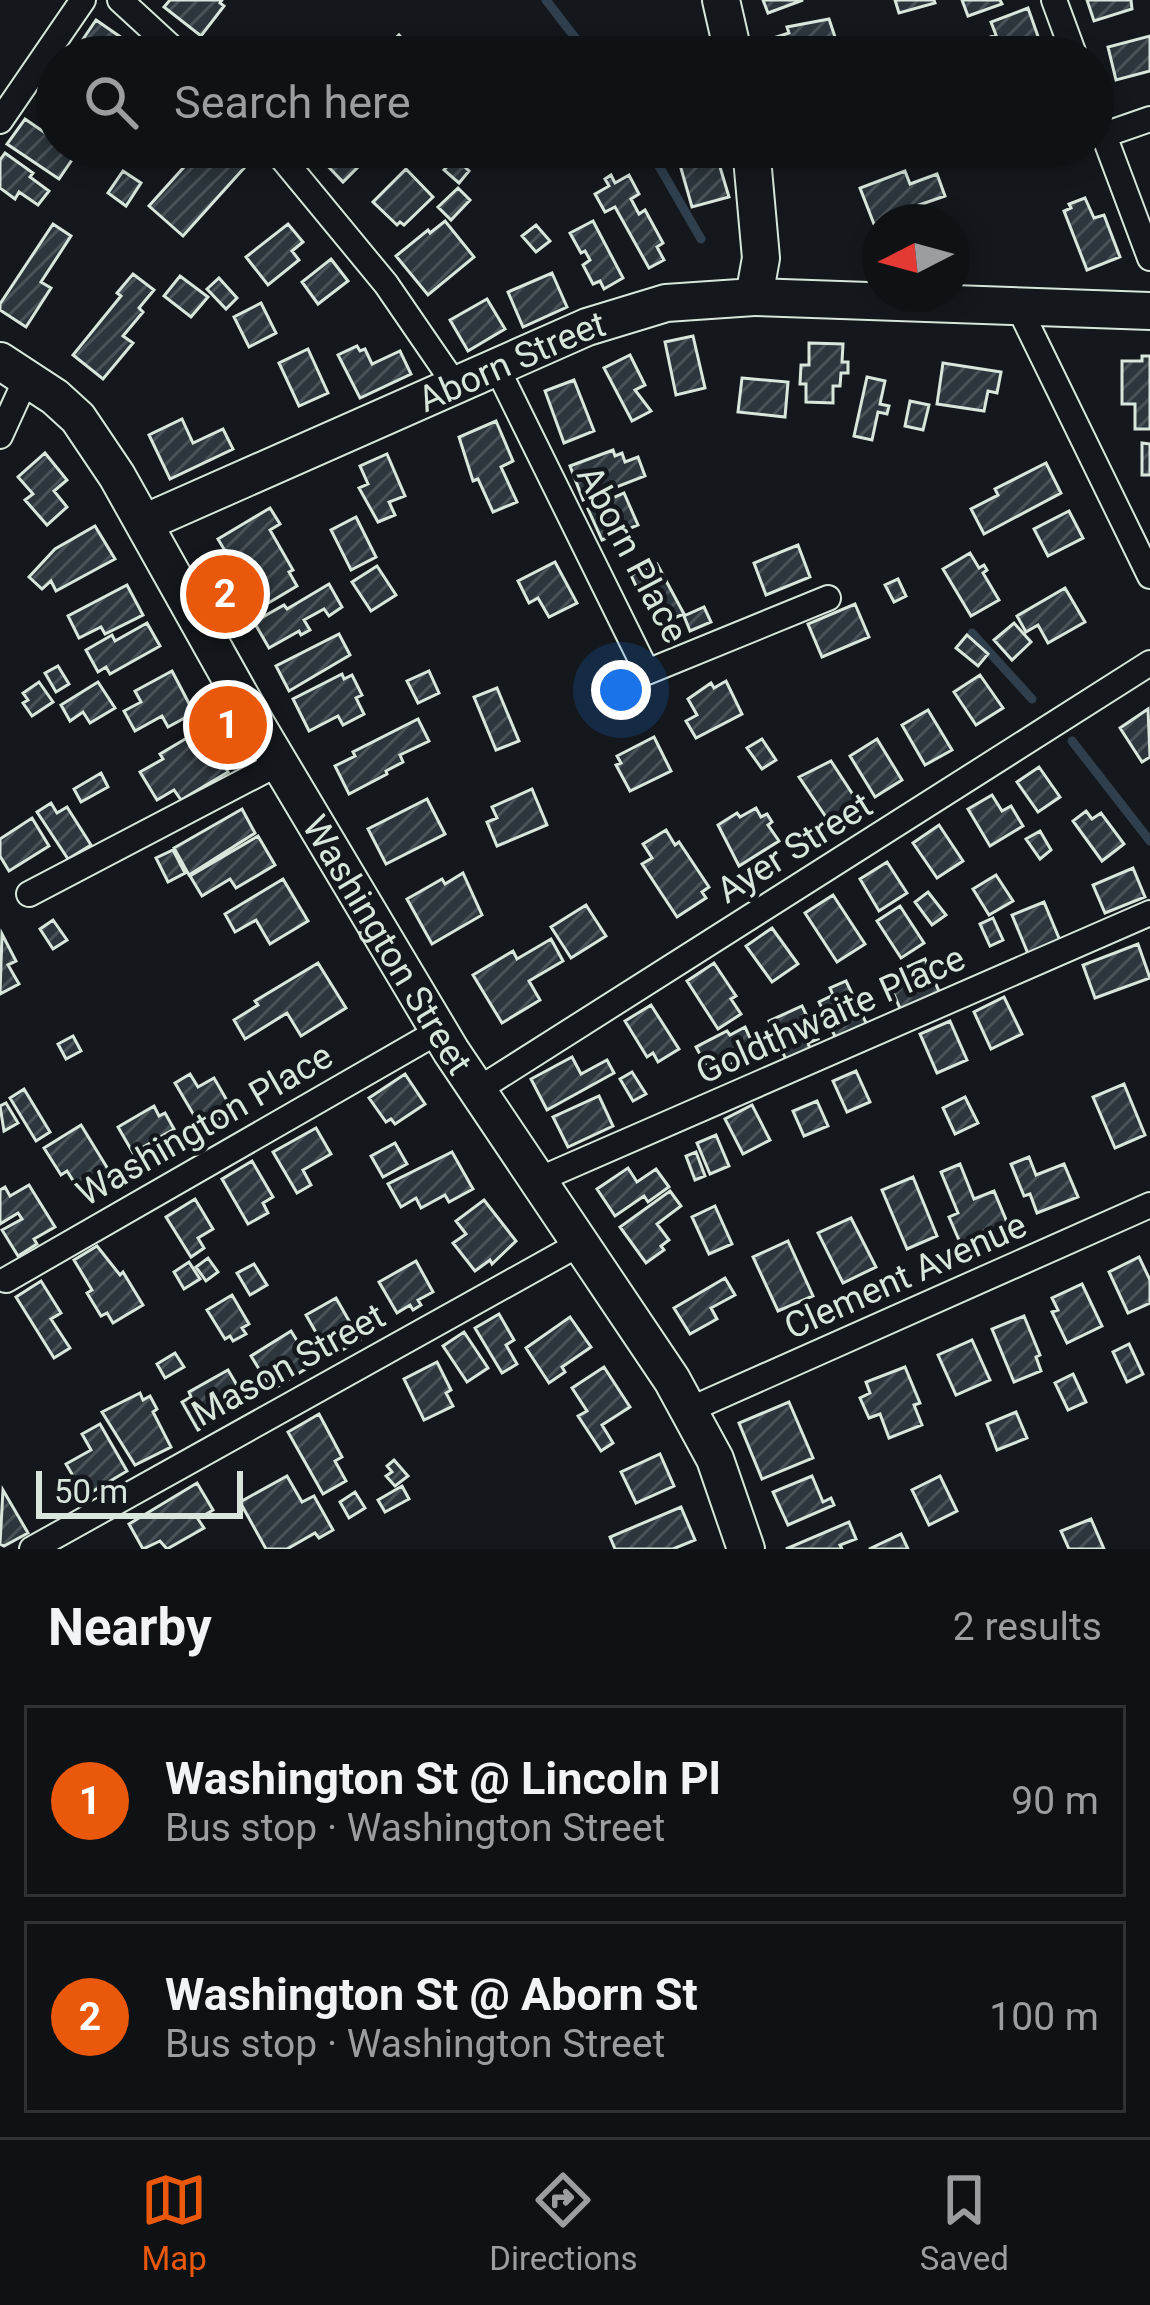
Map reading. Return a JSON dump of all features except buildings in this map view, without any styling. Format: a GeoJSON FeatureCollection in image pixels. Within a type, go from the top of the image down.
{"type":"FeatureCollection","features":[{"type":"Feature","properties":{"kind":"main road"},"geometry":{"type":"LineString","coordinates":[[721,0],[729,36]]}},
{"type":"Feature","properties":{"kind":"main road"},"geometry":{"type":"LineString","coordinates":[[754,168],[760,258],[754,297]]}},
{"type":"Feature","properties":{"kind":"main road","name":"Aborn Street"},"geometry":{"type":"LineString","coordinates":[[144,523],[634,310],[705,298],[754,297],[1150,311]]}},
{"type":"Feature","properties":{"kind":"main road","name":"Washington Street"},"geometry":{"type":"LineString","coordinates":[[14,369],[78,418],[144,523],[279,763],[439,1031],[689,1410],[716,1459],[746,1549]]}},
{"type":"Feature","properties":{"kind":"street"},"geometry":{"type":"LineString","coordinates":[[58,36],[83,0]]}},
{"type":"Feature","properties":{"kind":"street"},"geometry":{"type":"LineString","coordinates":[[120,0],[159,36]]}},
{"type":"Feature","properties":{"kind":"street"},"geometry":{"type":"LineString","coordinates":[[1054,0],[1067,36]]}},
{"type":"Feature","properties":{"kind":"street"},"geometry":{"type":"LineString","coordinates":[[0,121],[36,69]]}},
{"type":"Feature","properties":{"kind":"street"},"geometry":{"type":"LineString","coordinates":[[1114,132],[1150,119]]}},
{"type":"Feature","properties":{"kind":"street"},"geometry":{"type":"LineString","coordinates":[[1114,162],[1150,258]]}},
{"type":"Feature","properties":{"kind":"street"},"geometry":{"type":"LineString","coordinates":[[290,168],[386,284],[456,386]]}},
{"type":"Feature","properties":{"kind":"street"},"geometry":{"type":"LineString","coordinates":[[1019,308],[1150,576]]}},
{"type":"Feature","properties":{"kind":"street","name":"Aborn Place"},"geometry":{"type":"LineString","coordinates":[[496,368],[647,672],[828,598]]}},
{"type":"Feature","properties":{"kind":"street"},"geometry":{"type":"LineString","coordinates":[[0,436],[14,369]]}},
{"type":"Feature","properties":{"kind":"street","name":"Ayer Street"},"geometry":{"type":"LineString","coordinates":[[476,1091],[1150,663]]}},
{"type":"Feature","properties":{"kind":"street"},"geometry":{"type":"LineString","coordinates":[[29,895],[279,763]]}},
{"type":"Feature","properties":{"kind":"street","name":"Goldthwaite Place"},"geometry":{"type":"LineString","coordinates":[[538,1180],[1150,913]]}},
{"type":"Feature","properties":{"kind":"street","name":"Washington Place"},"geometry":{"type":"LineString","coordinates":[[6,1280],[439,1031]]}},
{"type":"Feature","properties":{"kind":"street","name":"Clement Avenue"},"geometry":{"type":"LineString","coordinates":[[689,1410],[1150,1205]]}},
{"type":"Feature","properties":{"kind":"street","name":"Mason Street"},"geometry":{"type":"LineString","coordinates":[[32,1549],[580,1243]]}},
{"type":"Feature","properties":{"kind":"waterway"},"geometry":{"type":"LineString","coordinates":[[546,0],[574,36]]}},
{"type":"Feature","properties":{"kind":"waterway"},"geometry":{"type":"LineString","coordinates":[[660,168],[701,239]]}},
{"type":"Feature","properties":{"kind":"waterway"},"geometry":{"type":"LineString","coordinates":[[972,633],[1032,699]]}},
{"type":"Feature","properties":{"kind":"waterway"},"geometry":{"type":"LineString","coordinates":[[1072,741],[1150,841]]}},
{"type":"Feature","properties":{"kind":"place","name":"Washington St @ Aborn St"},"geometry":{"type":"Point","coordinates":[225,594]}},
{"type":"Feature","properties":{"kind":"place","name":"Washington St @ Lincoln Pl"},"geometry":{"type":"Point","coordinates":[228,725]}}]}
